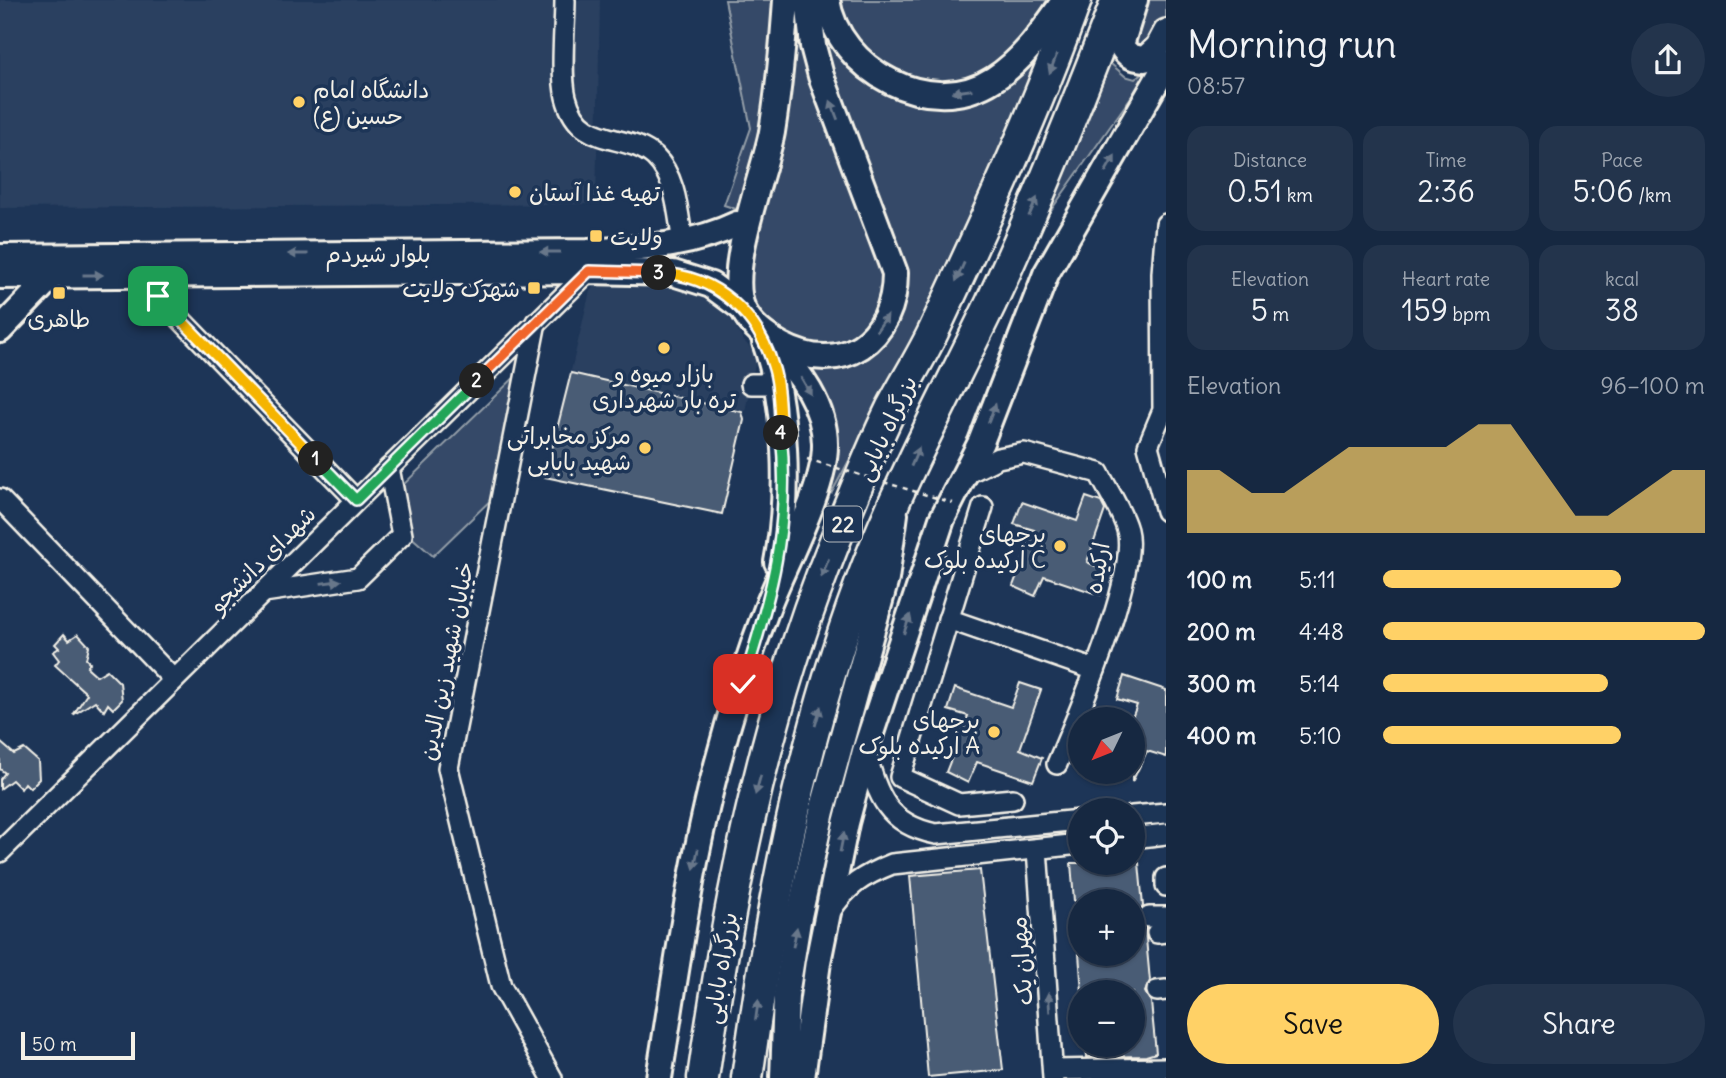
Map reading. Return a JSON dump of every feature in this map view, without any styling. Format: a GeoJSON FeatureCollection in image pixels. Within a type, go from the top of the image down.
{"type":"FeatureCollection","features":[{"type":"Feature","properties":{"kind":"highway","name":"بزرگراه بابایی"},"geometry":{"type":"LineString","coordinates":[[703,1078],[724,939],[746,828],[812,603],[891,410],[934,330],[1052,67],[1076,0]]}},
{"type":"Feature","properties":{"kind":"highway","name":"بزرگراه بابایی"},"geometry":{"type":"LineString","coordinates":[[747,1078],[765,946],[807,757],[860,583],[928,426],[991,303],[1051,166],[1117,0]]}},
{"type":"Feature","properties":{"kind":"main road"},"geometry":{"type":"LineString","coordinates":[[742,308],[739,276],[743,220],[771,135],[782,65],[786,0]]}},
{"type":"Feature","properties":{"kind":"main road"},"geometry":{"type":"LineString","coordinates":[[762,335],[804,355],[838,358],[859,347],[878,331],[889,314],[895,292],[895,273],[890,253],[821,76],[813,46],[808,0]]}},
{"type":"Feature","properties":{"kind":"main road"},"geometry":{"type":"LineString","coordinates":[[827,0],[831,19],[858,60],[896,85],[942,93],[976,88],[993,80],[1035,41],[1065,0]]}},
{"type":"Feature","properties":{"kind":"main road"},"geometry":{"type":"LineString","coordinates":[[1135,0],[1121,45],[1126,54],[1144,59],[1158,47],[1166,32]]}},
{"type":"Feature","properties":{"kind":"main road"},"geometry":{"type":"LineString","coordinates":[[802,1078],[827,916],[846,823],[865,751],[943,519],[966,474],[1046,274],[1166,65]]}},
{"type":"Feature","properties":{"kind":"main road","name":"بلوار شیردم"},"geometry":{"type":"LineString","coordinates":[[0,276],[53,266],[588,261],[712,236],[743,220]]}},
{"type":"Feature","properties":{"kind":"main road"},"geometry":{"type":"LineString","coordinates":[[670,279],[679,267],[678,244]]}},
{"type":"Feature","properties":{"kind":"main road","name":"بلوار شیردم"},"geometry":{"type":"LineString","coordinates":[[0,257],[53,266]]}},
{"type":"Feature","properties":{"kind":"main road","name":"بلوار شیردم"},"geometry":{"type":"LineString","coordinates":[[588,261],[711,285],[742,308],[762,335]]}},
{"type":"Feature","properties":{"kind":"main road"},"geometry":{"type":"LineString","coordinates":[[0,330],[53,266]]}},
{"type":"Feature","properties":{"kind":"main road"},"geometry":{"type":"LineString","coordinates":[[762,335],[775,371],[783,458],[782,537],[769,604]]}},
{"type":"Feature","properties":{"kind":"main road"},"geometry":{"type":"LineString","coordinates":[[659,1078],[690,888],[717,764],[769,604],[797,541],[824,459],[825,441],[809,388],[787,359],[762,335]]}},
{"type":"Feature","properties":{"kind":"main road"},"geometry":{"type":"LineString","coordinates":[[783,1078],[786,995],[796,931],[822,811],[886,579],[895,505]]}},
{"type":"Feature","properties":{"kind":"main road"},"geometry":{"type":"LineString","coordinates":[[674,987],[677,1078]]}},
{"type":"Feature","properties":{"kind":"street"},"geometry":{"type":"LineString","coordinates":[[565,0],[565,96],[582,125],[601,138],[637,147],[654,156],[666,172],[673,190],[678,244]]}},
{"type":"Feature","properties":{"kind":"street"},"geometry":{"type":"LineString","coordinates":[[1166,224],[1164,414],[1148,446],[1166,510]]}},
{"type":"Feature","properties":{"kind":"street","name":"شهدای دانشجو"},"geometry":{"type":"LineString","coordinates":[[3,843],[174,680],[537,323],[588,261]]}},
{"type":"Feature","properties":{"kind":"street"},"geometry":{"type":"LineString","coordinates":[[158,296],[356,500]]}},
{"type":"Feature","properties":{"kind":"street","name":"خیابان شهید زین الدین"},"geometry":{"type":"LineString","coordinates":[[537,323],[448,768],[501,986],[552,1078]]}},
{"type":"Feature","properties":{"kind":"street"},"geometry":{"type":"LineString","coordinates":[[751,384],[765,384],[775,371]]}},
{"type":"Feature","properties":{"kind":"street","name":"ارکیده"},"geometry":{"type":"LineString","coordinates":[[966,474],[998,458],[1024,453],[1099,473],[1128,532],[1123,584],[1095,670],[1057,764]]}},
{"type":"Feature","properties":{"kind":"street"},"geometry":{"type":"LineString","coordinates":[[264,592],[358,578],[402,535],[389,468]]}},
{"type":"Feature","properties":{"kind":"street"},"geometry":{"type":"LineString","coordinates":[[0,499],[174,680]]}},
{"type":"Feature","properties":{"kind":"street"},"geometry":{"type":"LineString","coordinates":[[983,507],[900,777],[959,804],[1013,799]]}},
{"type":"Feature","properties":{"kind":"street"},"geometry":{"type":"LineString","coordinates":[[948,619],[1095,670]]}},
{"type":"Feature","properties":{"kind":"street"},"geometry":{"type":"LineString","coordinates":[[865,751],[879,797],[892,813],[916,830],[936,834],[1068,821]]}},
{"type":"Feature","properties":{"kind":"street"},"geometry":{"type":"LineString","coordinates":[[1145,815],[1166,813]]}},
{"type":"Feature","properties":{"kind":"street"},"geometry":{"type":"LineString","coordinates":[[934,857],[936,834]]}},
{"type":"Feature","properties":{"kind":"street"},"geometry":{"type":"LineString","coordinates":[[1145,837],[1166,835]]}},
{"type":"Feature","properties":{"kind":"street"},"geometry":{"type":"LineString","coordinates":[[827,916],[843,892],[865,875],[892,864],[934,857],[1068,845]]}},
{"type":"Feature","properties":{"kind":"street","name":"مهران یک"},"geometry":{"type":"LineString","coordinates":[[1037,849],[1052,1075]]}},
{"type":"Feature","properties":{"kind":"street"},"geometry":{"type":"LineString","coordinates":[[1166,877],[1166,886]]}},
{"type":"Feature","properties":{"kind":"street"},"geometry":{"type":"LineString","coordinates":[[1052,1075],[1166,1068]]}},
{"type":"Feature","properties":{"kind":"path"},"geometry":{"type":"LineString","coordinates":[[807,459],[953,503]]}},
{"type":"Feature","properties":{"kind":"shaded area","name":"دانشگاه امام حسین (ع)"},"geometry":{"type":"Polygon","coordinates":[[[0,0],[600,0],[596,204],[0,208],[0,0]]]}},
{"type":"Feature","properties":{"kind":"shaded area"},"geometry":{"type":"Polygon","coordinates":[[[725,0],[774,0],[765,123],[739,210],[724,205],[751,128],[725,0]]]}},
{"type":"Feature","properties":{"kind":"shaded area"},"geometry":{"type":"Polygon","coordinates":[[[798,0],[888,286],[862,337],[817,351],[762,319],[750,297],[747,280],[746,259],[798,0]]]}},
{"type":"Feature","properties":{"kind":"shaded area"},"geometry":{"type":"Polygon","coordinates":[[[834,0],[1047,0],[1024,38],[991,73],[945,85],[903,78],[864,53],[834,0]]]}},
{"type":"Feature","properties":{"kind":"shaded area"},"geometry":{"type":"Polygon","coordinates":[[[1142,0],[1166,0],[1166,21],[1137,53],[1129,32],[1142,0]]]}},
{"type":"Feature","properties":{"kind":"shaded area"},"geometry":{"type":"Polygon","coordinates":[[[826,27],[927,100],[1048,43],[904,358],[831,494],[835,455],[834,423],[823,393],[800,361],[894,322],[845,112],[819,33],[826,27]]]}},
{"type":"Feature","properties":{"kind":"shaded area"},"geometry":{"type":"Polygon","coordinates":[[[1116,41],[1111,64],[1125,76],[1135,79],[1155,63],[1025,247],[1116,41]]]}},
{"type":"Feature","properties":{"kind":"shaded area","name":"بازار میوه و تره بار شهرداری"},"geometry":{"type":"Polygon","coordinates":[[[600,282],[686,284],[701,288],[726,311],[743,340],[757,355],[745,411],[571,371],[590,291],[600,282]]]}},
{"type":"Feature","properties":{"kind":"shaded area"},"geometry":{"type":"Polygon","coordinates":[[[519,373],[500,491],[433,556],[409,535],[403,485],[519,373]]]}},
{"type":"Feature","properties":{"kind":"building","name":"مرکز مخابراتی شهید بابایی"},"geometry":{"type":"Polygon","coordinates":[[[571,373],[742,412],[744,420],[722,514],[545,477],[571,373]]]}},
{"type":"Feature","properties":{"kind":"building","name":"برجهای ارکیده بلوک C"},"geometry":{"type":"Polygon","coordinates":[[[1086,497],[1101,502],[1105,510],[1087,562],[1108,572],[1100,595],[1044,576],[1035,596],[1013,586],[1034,530],[1014,524],[1022,502],[1077,521],[1086,497]]]}},
{"type":"Feature","properties":{"kind":"building"},"geometry":{"type":"Polygon","coordinates":[[[64,634],[69,640],[78,634],[89,646],[86,659],[90,663],[87,667],[97,676],[107,670],[120,683],[122,700],[113,709],[108,704],[104,711],[95,701],[73,715],[87,694],[55,665],[59,660],[53,652],[59,648],[55,644],[64,634]]]}},
{"type":"Feature","properties":{"kind":"building"},"geometry":{"type":"Polygon","coordinates":[[[1124,676],[1166,690],[1166,757],[1147,751],[1145,755],[1145,707],[1136,707],[1137,705],[1117,699],[1124,676]]]}},
{"type":"Feature","properties":{"kind":"building","name":"برجهای ارکیده بلوک A"},"geometry":{"type":"Polygon","coordinates":[[[1020,683],[1041,690],[1020,749],[1042,758],[1033,781],[977,762],[968,783],[946,772],[968,716],[948,710],[955,688],[1011,707],[1020,683]]]}},
{"type":"Feature","properties":{"kind":"building"},"geometry":{"type":"Polygon","coordinates":[[[0,742],[14,754],[24,749],[38,761],[39,779],[30,788],[25,783],[21,789],[12,780],[0,789],[0,779],[5,773],[0,769],[0,742]]]}},
{"type":"Feature","properties":{"kind":"building"},"geometry":{"type":"Polygon","coordinates":[[[980,870],[1003,1070],[928,1077],[910,876],[980,870]]]}},
{"type":"Feature","properties":{"kind":"building"},"geometry":{"type":"Polygon","coordinates":[[[1072,875],[1140,875],[1141,889],[1073,889],[1072,875]]]}},
{"type":"Feature","properties":{"kind":"building"},"geometry":{"type":"Polygon","coordinates":[[[1145,928],[1150,981],[1145,992],[1145,980],[1081,980],[1080,966],[1145,966],[1145,928]]]}},
{"type":"Feature","properties":{"kind":"building"},"geometry":{"type":"Polygon","coordinates":[[[1145,992],[1151,1002],[1156,1053],[1146,1056],[1145,992]]]}},
{"type":"Feature","properties":{"kind":"place","name":"دانشگاه امام حسین (ع)"},"geometry":{"type":"Point","coordinates":[299,102]}},
{"type":"Feature","properties":{"kind":"place","name":"تهیه غذا آستان"},"geometry":{"type":"Point","coordinates":[515,192]}},
{"type":"Feature","properties":{"kind":"place","name":"ولایت"},"geometry":{"type":"Point","coordinates":[596,236]}},
{"type":"Feature","properties":{"kind":"place","name":"شهرک ولایت"},"geometry":{"type":"Point","coordinates":[534,288]}},
{"type":"Feature","properties":{"kind":"place","name":"طاهری"},"geometry":{"type":"Point","coordinates":[59,293]}},
{"type":"Feature","properties":{"kind":"place","name":"بازار میوه و تره بار شهرداری"},"geometry":{"type":"Point","coordinates":[664,348]}},
{"type":"Feature","properties":{"kind":"place","name":"مرکز مخابراتی شهید بابایی"},"geometry":{"type":"Point","coordinates":[645,448]}},
{"type":"Feature","properties":{"kind":"place","name":"برجهای ارکیده بلوک C"},"geometry":{"type":"Point","coordinates":[1060,546]}},
{"type":"Feature","properties":{"kind":"place","name":"برجهای ارکیده بلوک A"},"geometry":{"type":"Point","coordinates":[994,732]}},
{"type":"Feature","properties":{"kind":"route"},"geometry":{"type":"LineString","coordinates":[[158,296],[356,500],[589,271],[673,273],[711,285],[742,308],[762,335],[775,371],[779,402],[783,458],[782,537],[769,604],[743,684]]}}]}
